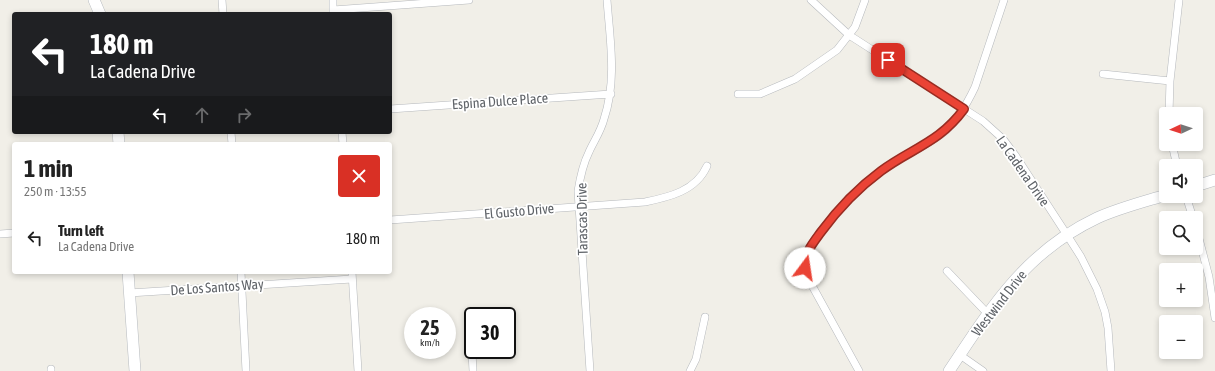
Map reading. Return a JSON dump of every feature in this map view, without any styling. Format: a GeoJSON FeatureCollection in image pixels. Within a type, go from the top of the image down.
{"type":"FeatureCollection","features":[{"type":"Feature","properties":{"kind":"main road"},"geometry":{"type":"LineString","coordinates":[[94,0],[99,12]]}},
{"type":"Feature","properties":{"kind":"main road"},"geometry":{"type":"LineString","coordinates":[[1203,184],[1215,180]]}},
{"type":"Feature","properties":{"kind":"main road","name":"Westwind Drive"},"geometry":{"type":"LineString","coordinates":[[949,371],[1002,294],[1021,272],[1037,258],[1067,236],[1097,218],[1128,206],[1159,197]]}},
{"type":"Feature","properties":{"kind":"main road"},"geometry":{"type":"LineString","coordinates":[[128,274],[134,371]]}},
{"type":"Feature","properties":{"kind":"street"},"geometry":{"type":"LineString","coordinates":[[222,0],[223,12]]}},
{"type":"Feature","properties":{"kind":"street"},"geometry":{"type":"LineString","coordinates":[[333,0],[333,12],[469,0]]}},
{"type":"Feature","properties":{"kind":"street","name":"Tarascas Drive"},"geometry":{"type":"LineString","coordinates":[[590,371],[578,191],[582,169],[588,153],[601,128],[611,94],[612,70],[607,0]]}},
{"type":"Feature","properties":{"kind":"street","name":"La Cadena Drive"},"geometry":{"type":"LineString","coordinates":[[811,0],[849,35],[983,121],[1003,139],[1015,155],[1067,236],[1092,278],[1105,312],[1110,342],[1111,371]]}},
{"type":"Feature","properties":{"kind":"street"},"geometry":{"type":"LineString","coordinates":[[738,94],[760,94],[795,79],[837,50],[856,27],[865,0]]}},
{"type":"Feature","properties":{"kind":"street"},"geometry":{"type":"LineString","coordinates":[[858,371],[809,280],[805,268],[806,255],[812,244],[826,226],[856,192],[882,171],[925,145],[956,120],[964,109],[977,81],[1004,0]]}},
{"type":"Feature","properties":{"kind":"street"},"geometry":{"type":"LineString","coordinates":[[1169,107],[1170,81],[1179,0]]}},
{"type":"Feature","properties":{"kind":"street"},"geometry":{"type":"LineString","coordinates":[[1103,74],[1170,81]]}},
{"type":"Feature","properties":{"kind":"street","name":"Espina Dulce Place"},"geometry":{"type":"LineString","coordinates":[[392,109],[611,94]]}},
{"type":"Feature","properties":{"kind":"street","name":"El Gusto Drive"},"geometry":{"type":"LineString","coordinates":[[392,220],[645,202],[676,194],[690,187],[703,175],[707,166]]}},
{"type":"Feature","properties":{"kind":"street"},"geometry":{"type":"LineString","coordinates":[[0,234],[12,233]]}},
{"type":"Feature","properties":{"kind":"street"},"geometry":{"type":"LineString","coordinates":[[1203,253],[1209,276],[1215,318]]}},
{"type":"Feature","properties":{"kind":"street"},"geometry":{"type":"LineString","coordinates":[[947,271],[988,314]]}},
{"type":"Feature","properties":{"kind":"street"},"geometry":{"type":"LineString","coordinates":[[241,274],[246,371]]}},
{"type":"Feature","properties":{"kind":"street"},"geometry":{"type":"LineString","coordinates":[[352,276],[358,371]]}},
{"type":"Feature","properties":{"kind":"street","name":"De Los Santos Way"},"geometry":{"type":"LineString","coordinates":[[129,293],[242,286],[352,276]]}},
{"type":"Feature","properties":{"kind":"street"},"geometry":{"type":"LineString","coordinates":[[690,371],[696,360],[705,317]]}},
{"type":"Feature","properties":{"kind":"street"},"geometry":{"type":"LineString","coordinates":[[960,355],[982,371]]}},
{"type":"Feature","properties":{"kind":"street"},"geometry":{"type":"LineString","coordinates":[[472,359],[473,371]]}},
{"type":"Feature","properties":{"kind":"route"},"geometry":{"type":"LineString","coordinates":[[805,268],[806,255],[812,244],[856,192],[899,159],[930,142],[956,120],[964,109],[888,60]]}}]}
